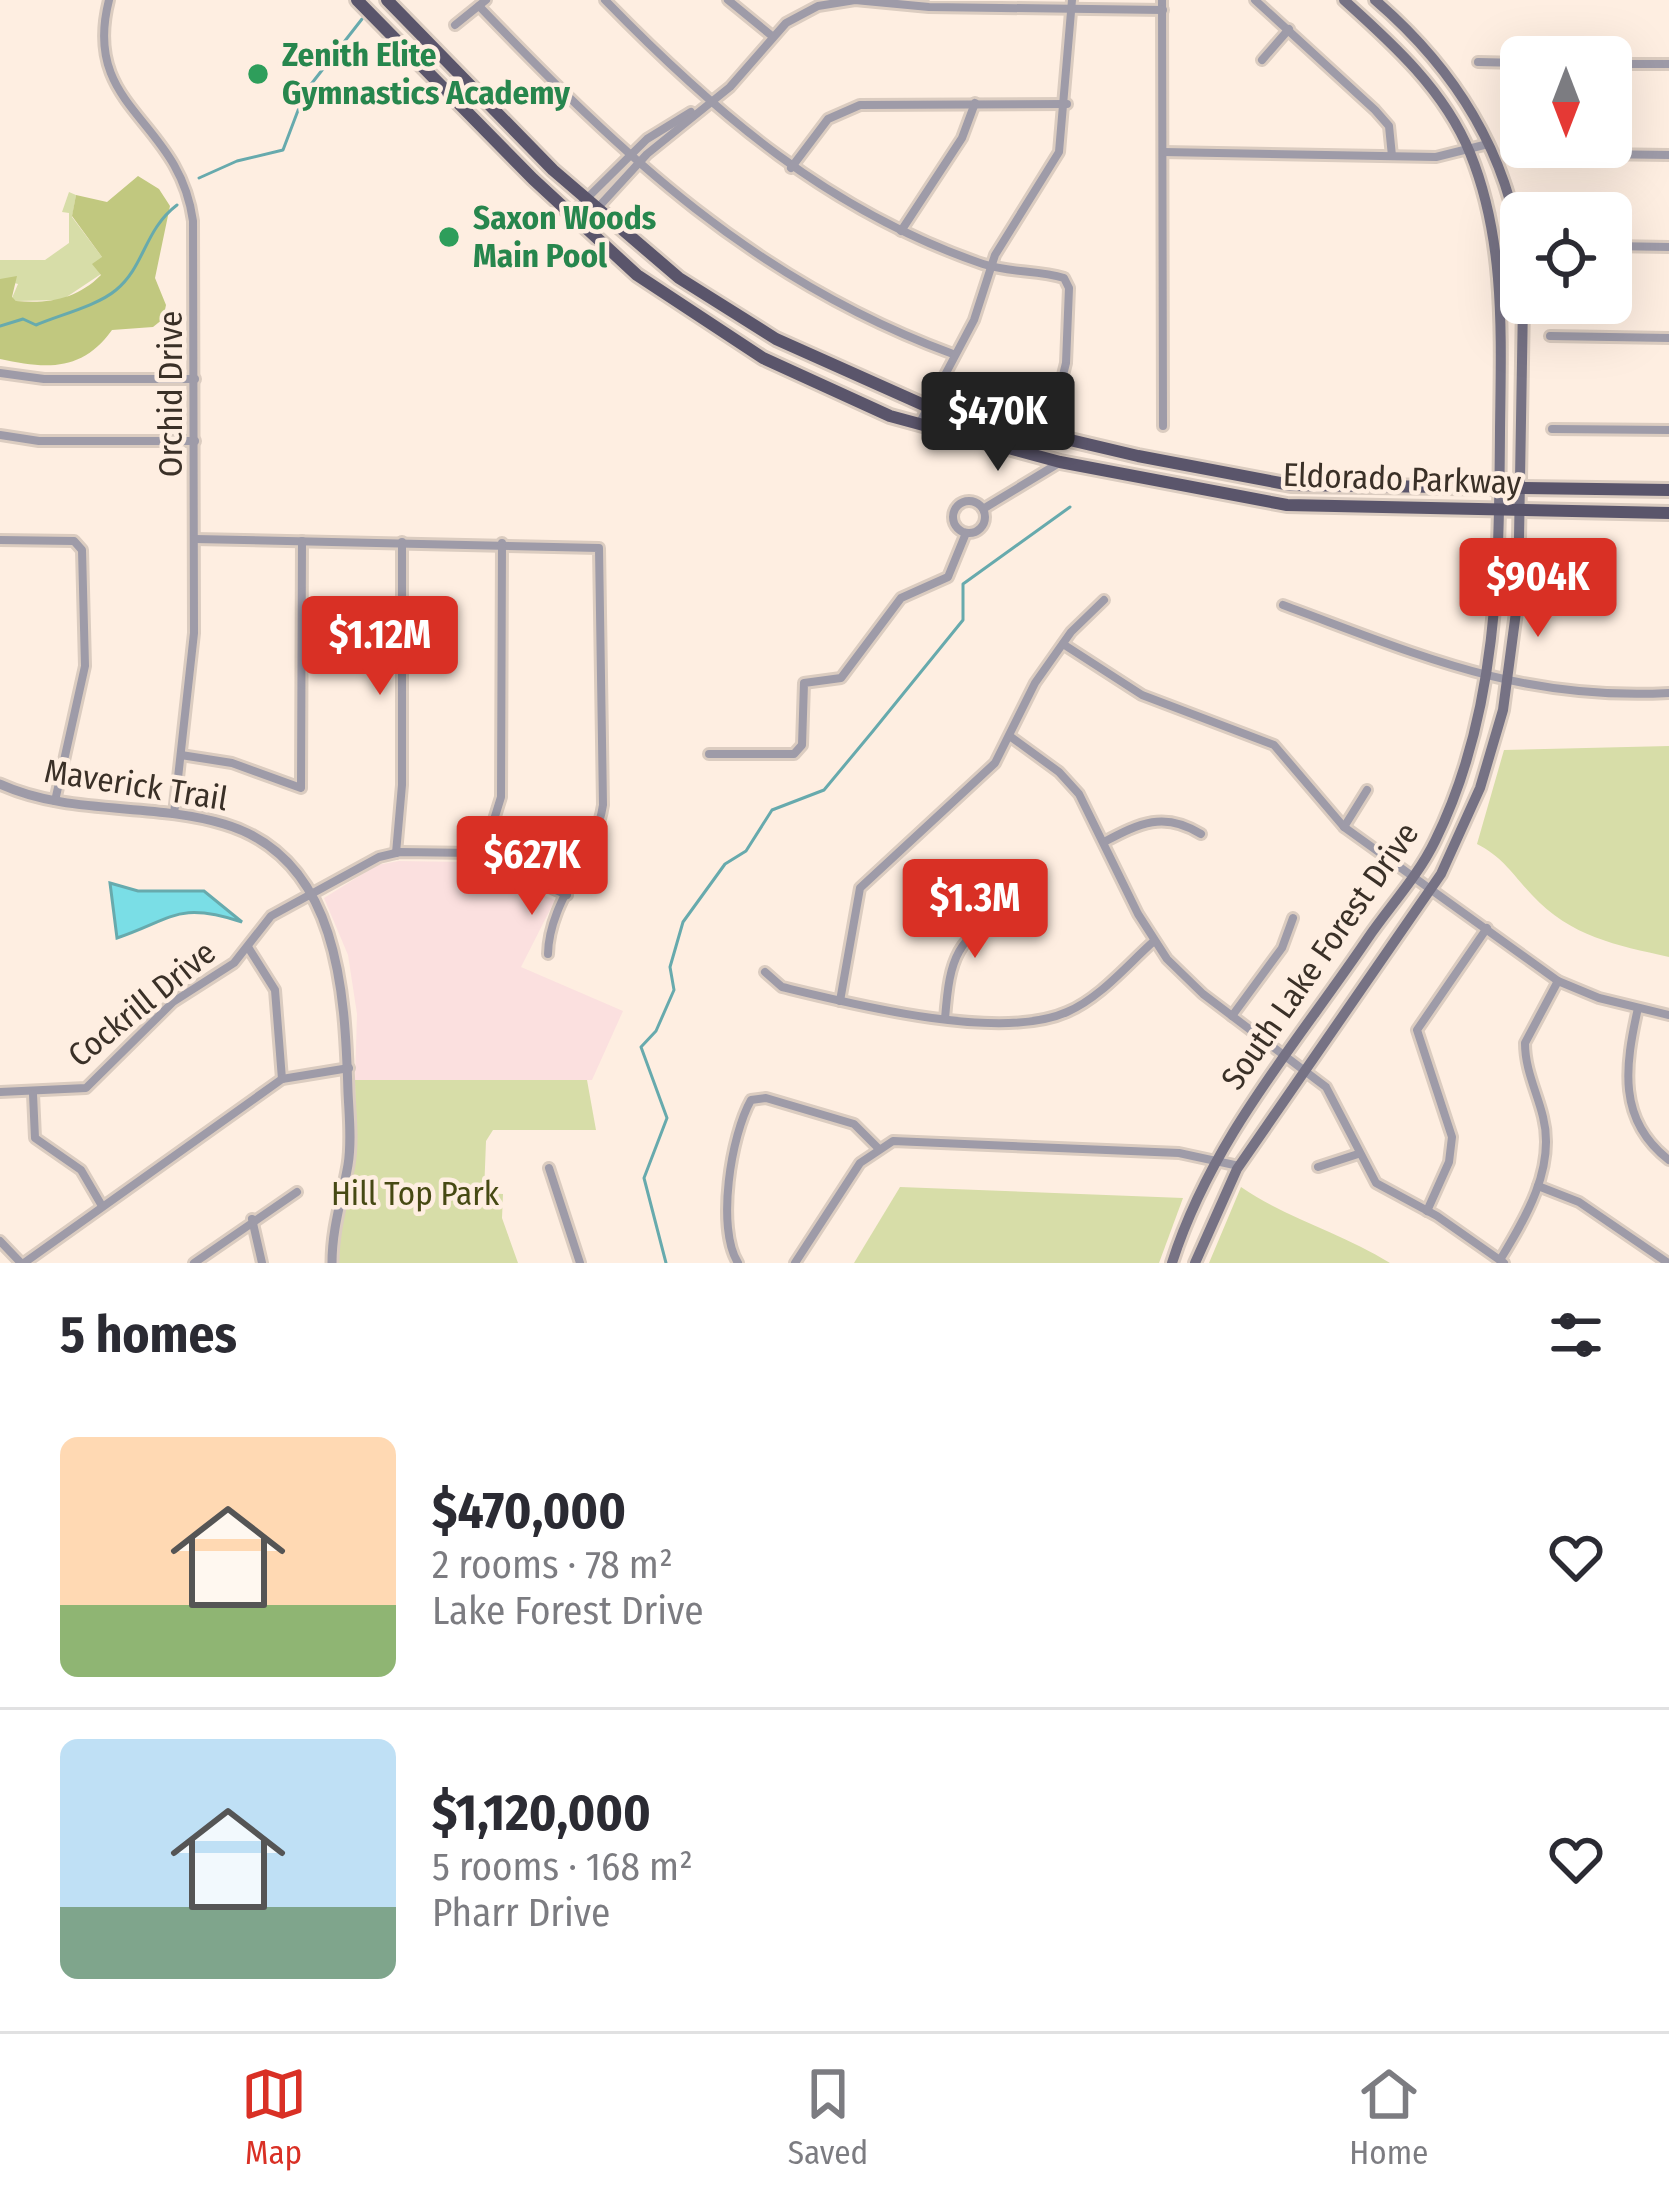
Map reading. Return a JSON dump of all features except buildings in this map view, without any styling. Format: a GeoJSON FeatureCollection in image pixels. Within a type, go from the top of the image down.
{"type":"FeatureCollection","features":[{"type":"Feature","properties":{"kind":"main road","name":"Eldorado Parkway"},"geometry":{"type":"LineString","coordinates":[[357,0],[637,275],[792,374],[918,426],[1133,478],[1287,506],[1669,513]]}},
{"type":"Feature","properties":{"kind":"main road","name":"Eldorado Parkway"},"geometry":{"type":"LineString","coordinates":[[387,0],[592,205],[679,278],[772,337],[926,406],[1138,456],[1291,484],[1669,490]]}},
{"type":"Feature","properties":{"kind":"main road","name":"South Lake Forest Drive"},"geometry":{"type":"LineString","coordinates":[[1172,1263],[1216,1160],[1412,876],[1454,796],[1487,679],[1500,488],[1499,288],[1490,218],[1469,150],[1422,78],[1344,0]]}},
{"type":"Feature","properties":{"kind":"main road"},"geometry":{"type":"LineString","coordinates":[[1375,0],[1450,79],[1489,143],[1509,192]]}},
{"type":"Feature","properties":{"kind":"main road"},"geometry":{"type":"LineString","coordinates":[[712,327],[722,317],[730,318],[772,337]]}},
{"type":"Feature","properties":{"kind":"main road","name":"South Lake Forest Drive"},"geometry":{"type":"LineString","coordinates":[[1195,1263],[1239,1166],[1432,888],[1456,848],[1480,788],[1508,682],[1523,488],[1523,324]]}},
{"type":"Feature","properties":{"kind":"main road"},"geometry":{"type":"LineString","coordinates":[[1133,478],[1138,456]]}},
{"type":"Feature","properties":{"kind":"main road"},"geometry":{"type":"LineString","coordinates":[[1287,506],[1291,484]]}},
{"type":"Feature","properties":{"kind":"street","name":"Orchid Drive"},"geometry":{"type":"LineString","coordinates":[[110,0],[102,45],[106,66],[122,96],[173,155],[190,200],[194,633],[173,815]]}},
{"type":"Feature","properties":{"kind":"street"},"geometry":{"type":"LineString","coordinates":[[605,0],[709,102],[791,168],[901,231],[991,266],[1067,281],[1066,363],[1054,411]]}},
{"type":"Feature","properties":{"kind":"street"},"geometry":{"type":"LineString","coordinates":[[728,0],[772,36]]}},
{"type":"Feature","properties":{"kind":"street"},"geometry":{"type":"LineString","coordinates":[[1255,0],[1375,110],[1389,127],[1393,156]]}},
{"type":"Feature","properties":{"kind":"street"},"geometry":{"type":"LineString","coordinates":[[570,214],[592,205],[730,87],[772,36],[801,13],[836,1],[1162,5],[1163,426]]}},
{"type":"Feature","properties":{"kind":"street"},"geometry":{"type":"LineString","coordinates":[[455,25],[483,3],[628,155],[706,222],[793,281],[953,354]]}},
{"type":"Feature","properties":{"kind":"street"},"geometry":{"type":"LineString","coordinates":[[918,426],[970,330],[991,266],[1054,164],[1067,104],[1072,4]]}},
{"type":"Feature","properties":{"kind":"street"},"geometry":{"type":"LineString","coordinates":[[1262,60],[1289,29]]}},
{"type":"Feature","properties":{"kind":"street"},"geometry":{"type":"LineString","coordinates":[[1478,62],[1500,63]]}},
{"type":"Feature","properties":{"kind":"street"},"geometry":{"type":"LineString","coordinates":[[1632,64],[1669,64]]}},
{"type":"Feature","properties":{"kind":"street"},"geometry":{"type":"LineString","coordinates":[[791,168],[815,131],[844,110],[895,101],[1067,104]]}},
{"type":"Feature","properties":{"kind":"street"},"geometry":{"type":"LineString","coordinates":[[901,231],[962,138],[975,103]]}},
{"type":"Feature","properties":{"kind":"street"},"geometry":{"type":"LineString","coordinates":[[582,225],[628,155],[662,128],[698,110]]}},
{"type":"Feature","properties":{"kind":"street"},"geometry":{"type":"LineString","coordinates":[[1163,152],[1393,156],[1469,150],[1489,143]]}},
{"type":"Feature","properties":{"kind":"street"},"geometry":{"type":"LineString","coordinates":[[1632,154],[1669,155]]}},
{"type":"Feature","properties":{"kind":"street"},"geometry":{"type":"LineString","coordinates":[[1632,246],[1669,247]]}},
{"type":"Feature","properties":{"kind":"street"},"geometry":{"type":"LineString","coordinates":[[1550,336],[1669,338]]}},
{"type":"Feature","properties":{"kind":"street"},"geometry":{"type":"LineString","coordinates":[[0,373],[44,379],[195,379]]}},
{"type":"Feature","properties":{"kind":"street"},"geometry":{"type":"LineString","coordinates":[[1552,428],[1669,430]]}},
{"type":"Feature","properties":{"kind":"street"},"geometry":{"type":"LineString","coordinates":[[0,435],[39,441],[195,442]]}},
{"type":"Feature","properties":{"kind":"street"},"geometry":{"type":"LineString","coordinates":[[1035,456],[1036,475]]}},
{"type":"Feature","properties":{"kind":"street"},"geometry":{"type":"LineString","coordinates":[[983,509],[1060,462]]}},
{"type":"Feature","properties":{"kind":"street"},"geometry":{"type":"LineString","coordinates":[[966,533],[954,523],[956,508],[970,501],[983,509]]}},
{"type":"Feature","properties":{"kind":"street"},"geometry":{"type":"LineString","coordinates":[[709,754],[794,754],[802,746],[804,683],[841,678],[901,598],[947,577],[966,533],[981,528],[983,509]]}},
{"type":"Feature","properties":{"kind":"street"},"geometry":{"type":"LineString","coordinates":[[195,539],[599,548],[603,805],[596,832],[549,933],[548,953]]}},
{"type":"Feature","properties":{"kind":"street"},"geometry":{"type":"LineString","coordinates":[[0,540],[80,545],[86,659],[55,801]]}},
{"type":"Feature","properties":{"kind":"street"},"geometry":{"type":"LineString","coordinates":[[181,755],[240,766],[301,788],[302,541]]}},
{"type":"Feature","properties":{"kind":"street"},"geometry":{"type":"LineString","coordinates":[[396,853],[402,785],[402,542]]}},
{"type":"Feature","properties":{"kind":"street"},"geometry":{"type":"LineString","coordinates":[[483,855],[501,796],[502,543]]}},
{"type":"Feature","properties":{"kind":"street"},"geometry":{"type":"LineString","coordinates":[[840,1001],[860,888],[976,786],[1011,737],[1030,692],[1063,644],[1104,600]]}},
{"type":"Feature","properties":{"kind":"street"},"geometry":{"type":"LineString","coordinates":[[1283,605],[1487,679],[1578,693],[1669,693]]}},
{"type":"Feature","properties":{"kind":"street"},"geometry":{"type":"LineString","coordinates":[[1063,644],[1142,695],[1274,745],[1344,826],[1558,981],[1669,1015]]}},
{"type":"Feature","properties":{"kind":"street"},"geometry":{"type":"LineString","coordinates":[[1011,737],[1069,781],[1154,941],[1184,976],[1305,1070],[1339,1104],[1358,1154],[1376,1184],[1502,1261],[1538,1186],[1545,1130],[1525,1043],[1558,981]]}},
{"type":"Feature","properties":{"kind":"street","name":"Maverick Trail"},"geometry":{"type":"LineString","coordinates":[[0,784],[55,801],[223,824],[255,837],[290,864],[311,893]]}},
{"type":"Feature","properties":{"kind":"street"},"geometry":{"type":"LineString","coordinates":[[1344,826],[1367,790]]}},
{"type":"Feature","properties":{"kind":"street"},"geometry":{"type":"LineString","coordinates":[[1104,842],[1158,819],[1177,820],[1202,834]]}},
{"type":"Feature","properties":{"kind":"street","name":"Cockrill Drive"},"geometry":{"type":"LineString","coordinates":[[0,1091],[33,1094],[86,1088],[173,1002],[218,975],[248,947],[271,916],[396,853],[483,855],[567,895]]}},
{"type":"Feature","properties":{"kind":"street"},"geometry":{"type":"LineString","coordinates":[[311,893],[343,987],[349,1068],[348,1165],[334,1215],[332,1263]]}},
{"type":"Feature","properties":{"kind":"street"},"geometry":{"type":"LineString","coordinates":[[945,1019],[954,952],[973,930],[1010,905]]}},
{"type":"Feature","properties":{"kind":"street"},"geometry":{"type":"LineString","coordinates":[[1232,1016],[1282,948],[1293,918]]}},
{"type":"Feature","properties":{"kind":"street"},"geometry":{"type":"LineString","coordinates":[[1427,1211],[1449,1162],[1453,1137],[1417,1030],[1487,928]]}},
{"type":"Feature","properties":{"kind":"street"},"geometry":{"type":"LineString","coordinates":[[765,972],[782,986],[945,1019],[1058,1016],[1093,995],[1154,941]]}},
{"type":"Feature","properties":{"kind":"street"},"geometry":{"type":"LineString","coordinates":[[248,947],[274,990],[282,1079]]}},
{"type":"Feature","properties":{"kind":"street"},"geometry":{"type":"LineString","coordinates":[[1638,1008],[1626,1066],[1629,1101],[1642,1134],[1669,1160]]}},
{"type":"Feature","properties":{"kind":"street"},"geometry":{"type":"LineString","coordinates":[[0,1241],[22,1263],[282,1079],[349,1068]]}},
{"type":"Feature","properties":{"kind":"street"},"geometry":{"type":"LineString","coordinates":[[33,1094],[35,1138],[81,1170],[101,1206]]}},
{"type":"Feature","properties":{"kind":"street"},"geometry":{"type":"LineString","coordinates":[[738,1263],[726,1239],[725,1216],[751,1100],[766,1098],[854,1124],[878,1148]]}},
{"type":"Feature","properties":{"kind":"street"},"geometry":{"type":"LineString","coordinates":[[795,1263],[847,1181],[878,1148],[914,1138],[1216,1160],[1239,1166]]}},
{"type":"Feature","properties":{"kind":"street"},"geometry":{"type":"LineString","coordinates":[[1318,1166],[1358,1154]]}},
{"type":"Feature","properties":{"kind":"street"},"geometry":{"type":"LineString","coordinates":[[549,1168],[580,1263]]}},
{"type":"Feature","properties":{"kind":"street"},"geometry":{"type":"LineString","coordinates":[[1538,1186],[1579,1202],[1669,1263]]}},
{"type":"Feature","properties":{"kind":"street"},"geometry":{"type":"LineString","coordinates":[[194,1263],[297,1192]]}},
{"type":"Feature","properties":{"kind":"street"},"geometry":{"type":"LineString","coordinates":[[252,1219],[262,1263]]}},
{"type":"Feature","properties":{"kind":"shaded area"},"geometry":{"type":"Polygon","coordinates":[[[464,862],[555,900],[521,967],[623,1011],[592,1080],[355,1080],[357,1014],[348,955],[324,898],[377,865],[464,862]]]}},
{"type":"Feature","properties":{"kind":"green space"},"geometry":{"type":"Polygon","coordinates":[[[138,176],[159,189],[170,206],[155,278],[166,305],[163,319],[153,327],[112,330],[88,354],[62,364],[0,359],[0,279],[17,276],[12,297],[28,302],[62,298],[92,283],[101,275],[92,264],[102,257],[72,216],[76,195],[107,202],[138,176]]]}},
{"type":"Feature","properties":{"kind":"green space"},"geometry":{"type":"Polygon","coordinates":[[[69,192],[76,195],[72,217],[102,257],[101,274],[62,300],[16,301],[12,298],[18,284],[0,279],[0,260],[45,260],[69,243],[69,213],[62,212],[69,192]]]}},
{"type":"Feature","properties":{"kind":"green space"},"geometry":{"type":"Polygon","coordinates":[[[1669,746],[1669,957],[1613,943],[1562,921],[1477,844],[1504,750],[1669,746]]]}},
{"type":"Feature","properties":{"kind":"green space","name":"Hill Top Park"},"geometry":{"type":"Polygon","coordinates":[[[355,1080],[587,1080],[596,1130],[493,1130],[486,1141],[484,1193],[503,1194],[502,1218],[518,1263],[336,1263],[337,1226],[356,1155],[355,1080]]]}},
{"type":"Feature","properties":{"kind":"green space"},"geometry":{"type":"Polygon","coordinates":[[[900,1187],[1183,1198],[1159,1263],[854,1263],[900,1187]]]}},
{"type":"Feature","properties":{"kind":"green space"},"geometry":{"type":"Polygon","coordinates":[[[1241,1187],[1277,1208],[1390,1263],[1209,1263],[1241,1187]]]}},
{"type":"Feature","properties":{"kind":"water"},"geometry":{"type":"Polygon","coordinates":[[[110,883],[138,891],[204,891],[242,922],[189,913],[117,938],[110,883]]]}},
{"type":"Feature","properties":{"kind":"waterway"},"geometry":{"type":"LineString","coordinates":[[199,178],[237,161],[283,150],[305,92],[362,19]]}},
{"type":"Feature","properties":{"kind":"waterway"},"geometry":{"type":"LineString","coordinates":[[0,326],[23,319],[36,325],[108,296],[126,280],[158,225],[177,205]]}},
{"type":"Feature","properties":{"kind":"waterway"},"geometry":{"type":"LineString","coordinates":[[666,1263],[644,1178],[667,1118],[641,1047],[656,1031],[674,990],[670,967],[683,922],[725,864],[746,851],[772,810],[824,790],[873,731],[963,620],[963,584],[1070,507]]}},
{"type":"Feature","properties":{"kind":"place","name":"Zenith Elite Gymnastics Academy"},"geometry":{"type":"Point","coordinates":[258,74]}},
{"type":"Feature","properties":{"kind":"place","name":"Saxon Woods Main Pool"},"geometry":{"type":"Point","coordinates":[449,237]}}]}
